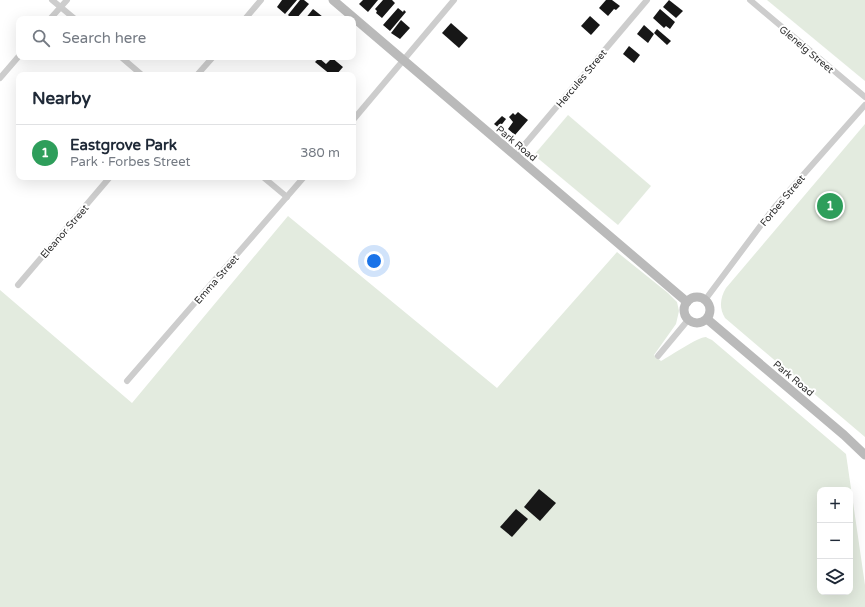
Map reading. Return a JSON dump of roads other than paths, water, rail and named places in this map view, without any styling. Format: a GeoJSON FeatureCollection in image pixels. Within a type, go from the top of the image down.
{"type":"FeatureCollection","features":[{"type":"Feature","properties":{"kind":"street"},"geometry":{"type":"LineString","coordinates":[[52,0],[71,16]]}},
{"type":"Feature","properties":{"kind":"street"},"geometry":{"type":"LineString","coordinates":[[52,16],[67,0]]}},
{"type":"Feature","properties":{"kind":"street"},"geometry":{"type":"LineString","coordinates":[[248,16],[261,0]]}},
{"type":"Feature","properties":{"kind":"street","name":"Park Road"},"geometry":{"type":"LineString","coordinates":[[332,0],[351,16]]}},
{"type":"Feature","properties":{"kind":"street"},"geometry":{"type":"LineString","coordinates":[[356,116],[454,0]]}},
{"type":"Feature","properties":{"kind":"street","name":"Hercules Street"},"geometry":{"type":"LineString","coordinates":[[515,156],[648,0]]}},
{"type":"Feature","properties":{"kind":"street","name":"Glenelg Street"},"geometry":{"type":"LineString","coordinates":[[750,0],[865,97]]}},
{"type":"Feature","properties":{"kind":"street","name":"Park Road"},"geometry":{"type":"LineString","coordinates":[[356,20],[687,302]]}},
{"type":"Feature","properties":{"kind":"street"},"geometry":{"type":"LineString","coordinates":[[0,78],[16,59]]}},
{"type":"Feature","properties":{"kind":"street"},"geometry":{"type":"LineString","coordinates":[[124,60],[138,72]]}},
{"type":"Feature","properties":{"kind":"street"},"geometry":{"type":"LineString","coordinates":[[200,72],[210,60]]}},
{"type":"Feature","properties":{"kind":"street","name":"Forbes Street"},"geometry":{"type":"LineString","coordinates":[[705,300],[774,209],[865,105]]}},
{"type":"Feature","properties":{"kind":"street","name":"Eleanor Street"},"geometry":{"type":"LineString","coordinates":[[18,285],[107,180]]}},
{"type":"Feature","properties":{"kind":"street"},"geometry":{"type":"LineString","coordinates":[[267,180],[287,197]]}},
{"type":"Feature","properties":{"kind":"street","name":"Emma Street"},"geometry":{"type":"LineString","coordinates":[[127,381],[301,180]]}},
{"type":"Feature","properties":{"kind":"street"},"geometry":{"type":"LineString","coordinates":[[696,297],[708,302],[710,309],[707,319],[698,323],[688,320],[684,312],[687,302],[696,297]]}},
{"type":"Feature","properties":{"kind":"street","name":"Park Road"},"geometry":{"type":"LineString","coordinates":[[707,319],[844,435],[865,455]]}},
{"type":"Feature","properties":{"kind":"street"},"geometry":{"type":"LineString","coordinates":[[658,356],[688,320]]}},
{"type":"Feature","properties":{"kind":"place","name":"Eastgrove Park"},"geometry":{"type":"Point","coordinates":[830,206]}}]}
